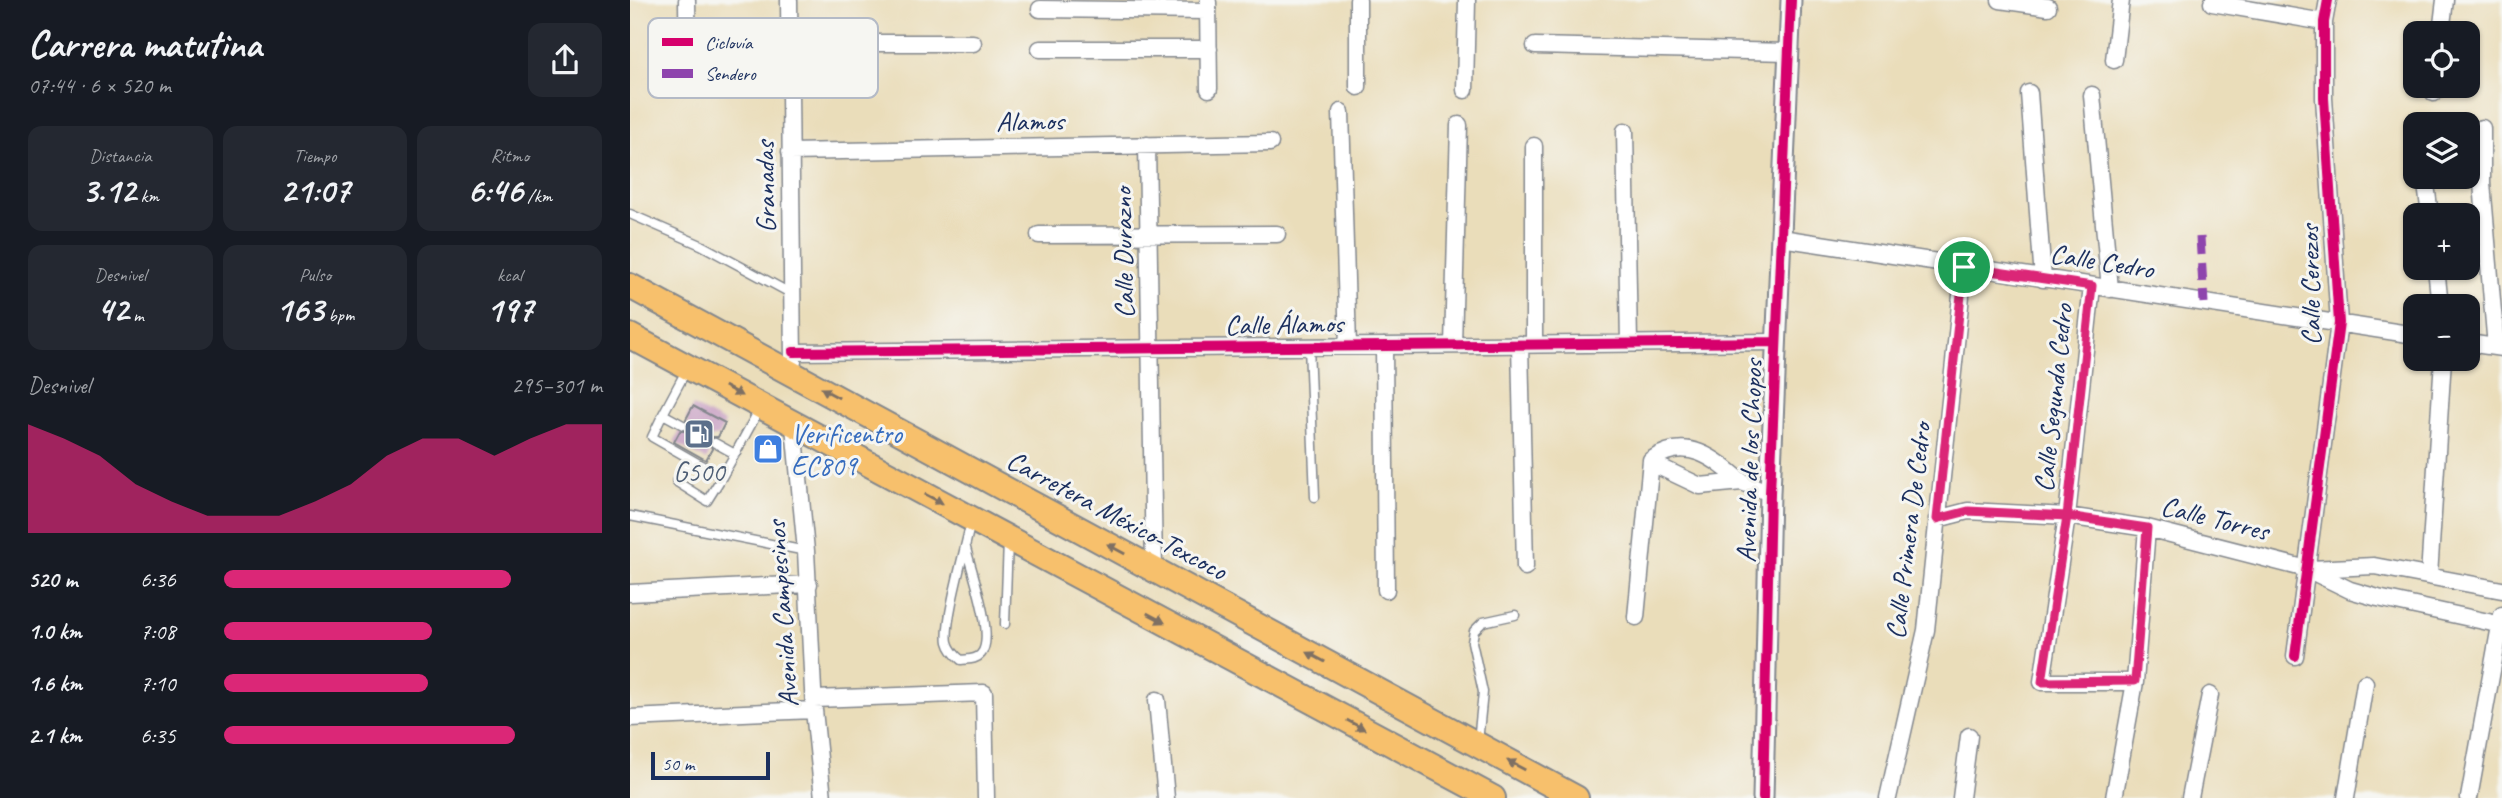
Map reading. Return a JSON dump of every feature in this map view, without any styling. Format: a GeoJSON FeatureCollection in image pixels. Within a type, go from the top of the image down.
{"type":"FeatureCollection","features":[{"type":"Feature","properties":{"kind":"highway","name":"Carretera México-Texcoco"},"geometry":{"type":"LineString","coordinates":[[630,286],[793,363],[1153,569],[1576,798]]}},
{"type":"Feature","properties":{"kind":"highway"},"geometry":{"type":"LineString","coordinates":[[633,340],[688,366],[794,426],[1493,798]]}},
{"type":"Feature","properties":{"kind":"street"},"geometry":{"type":"LineString","coordinates":[[687,0],[687,18]]}},
{"type":"Feature","properties":{"kind":"street","name":"Granadas"},"geometry":{"type":"LineString","coordinates":[[789,0],[789,18]]}},
{"type":"Feature","properties":{"kind":"street"},"geometry":{"type":"LineString","coordinates":[[1358,0],[1358,87]]}},
{"type":"Feature","properties":{"kind":"street"},"geometry":{"type":"LineString","coordinates":[[1465,90],[1467,0]]}},
{"type":"Feature","properties":{"kind":"street","name":"Avenida de los Chopos"},"geometry":{"type":"LineString","coordinates":[[1763,798],[1770,493],[1791,0]]}},
{"type":"Feature","properties":{"kind":"street"},"geometry":{"type":"LineString","coordinates":[[2000,0],[2048,7]]}},
{"type":"Feature","properties":{"kind":"street"},"geometry":{"type":"LineString","coordinates":[[2114,60],[2121,0]]}},
{"type":"Feature","properties":{"kind":"street","name":"Calle Cerezos"},"geometry":{"type":"LineString","coordinates":[[2295,656],[2339,323],[2324,98],[2324,22],[2328,0]]}},
{"type":"Feature","properties":{"kind":"street"},"geometry":{"type":"LineString","coordinates":[[2442,21],[2445,0]]}},
{"type":"Feature","properties":{"kind":"street"},"geometry":{"type":"LineString","coordinates":[[2212,3],[2324,22]]}},
{"type":"Feature","properties":{"kind":"street"},"geometry":{"type":"LineString","coordinates":[[1040,9],[1208,5],[1209,89]]}},
{"type":"Feature","properties":{"kind":"street"},"geometry":{"type":"LineString","coordinates":[[878,43],[973,43]]}},
{"type":"Feature","properties":{"kind":"street"},"geometry":{"type":"LineString","coordinates":[[1535,46],[1789,52]]}},
{"type":"Feature","properties":{"kind":"street"},"geometry":{"type":"LineString","coordinates":[[1040,49],[1209,49]]}},
{"type":"Feature","properties":{"kind":"street"},"geometry":{"type":"LineString","coordinates":[[2029,93],[2043,279]]}},
{"type":"Feature","properties":{"kind":"street"},"geometry":{"type":"LineString","coordinates":[[2092,95],[2110,289]]}},
{"type":"Feature","properties":{"kind":"street","name":"Granadas"},"geometry":{"type":"LineString","coordinates":[[790,98],[793,363]]}},
{"type":"Feature","properties":{"kind":"street"},"geometry":{"type":"LineString","coordinates":[[1341,112],[1348,346]]}},
{"type":"Feature","properties":{"kind":"street"},"geometry":{"type":"LineString","coordinates":[[1453,345],[1459,125]]}},
{"type":"Feature","properties":{"kind":"street"},"geometry":{"type":"LineString","coordinates":[[2480,345],[2499,348],[2482,183],[2482,128]]}},
{"type":"Feature","properties":{"kind":"street"},"geometry":{"type":"LineString","coordinates":[[1625,131],[1629,343]]}},
{"type":"Feature","properties":{"kind":"street","name":"Alamos"},"geometry":{"type":"LineString","coordinates":[[790,152],[1270,143]]}},
{"type":"Feature","properties":{"kind":"street","name":"Calle Durazno"},"geometry":{"type":"LineString","coordinates":[[1147,145],[1153,569]]}},
{"type":"Feature","properties":{"kind":"street"},"geometry":{"type":"LineString","coordinates":[[1525,567],[1527,344],[1534,146]]}},
{"type":"Feature","properties":{"kind":"street"},"geometry":{"type":"LineString","coordinates":[[1039,235],[1278,234]]}},
{"type":"Feature","properties":{"kind":"street","name":"Calle Cedro"},"geometry":{"type":"LineString","coordinates":[[1781,239],[2403,333]]}},
{"type":"Feature","properties":{"kind":"street","name":"Calle Primera De Cedro"},"geometry":{"type":"LineString","coordinates":[[1888,798],[1926,631],[1964,267]]}},
{"type":"Feature","properties":{"kind":"street","name":"Calle Segunda Cedro"},"geometry":{"type":"LineString","coordinates":[[2067,516],[2092,286]]}},
{"type":"Feature","properties":{"kind":"street","name":"Calle Álamos"},"geometry":{"type":"LineString","coordinates":[[793,363],[1150,348],[1776,342]]}},
{"type":"Feature","properties":{"kind":"street"},"geometry":{"type":"LineString","coordinates":[[1384,346],[1386,590]]}},
{"type":"Feature","properties":{"kind":"street"},"geometry":{"type":"LineString","coordinates":[[2429,576],[2442,371]]}},
{"type":"Feature","properties":{"kind":"street","name":"Avenida Campesinos"},"geometry":{"type":"LineString","coordinates":[[794,426],[809,584],[814,705],[823,798]]}},
{"type":"Feature","properties":{"kind":"street"},"geometry":{"type":"LineString","coordinates":[[1636,617],[1651,460],[1664,451],[1681,448],[1703,453],[1742,482],[1770,493]]}},
{"type":"Feature","properties":{"kind":"street"},"geometry":{"type":"LineString","coordinates":[[1651,460],[1700,486],[1742,482]]}},
{"type":"Feature","properties":{"kind":"street","name":"Calle Torres"},"geometry":{"type":"LineString","coordinates":[[1937,519],[1968,511],[2067,516],[2147,528],[2307,569],[2350,590],[2378,598],[2502,622]]}},
{"type":"Feature","properties":{"kind":"street"},"geometry":{"type":"LineString","coordinates":[[2067,516],[2042,682],[2135,681]]}},
{"type":"Feature","properties":{"kind":"street"},"geometry":{"type":"LineString","coordinates":[[2114,798],[2135,681],[2147,528]]}},
{"type":"Feature","properties":{"kind":"street","name":"Calle Torres"},"geometry":{"type":"LineString","coordinates":[[2307,569],[2374,566],[2502,590]]}},
{"type":"Feature","properties":{"kind":"street"},"geometry":{"type":"LineString","coordinates":[[630,593],[809,584]]}},
{"type":"Feature","properties":{"kind":"street"},"geometry":{"type":"LineString","coordinates":[[2469,798],[2502,622]]}},
{"type":"Feature","properties":{"kind":"street"},"geometry":{"type":"LineString","coordinates":[[2346,798],[2365,683]]}},
{"type":"Feature","properties":{"kind":"street"},"geometry":{"type":"LineString","coordinates":[[630,718],[985,693],[986,798]]}},
{"type":"Feature","properties":{"kind":"street"},"geometry":{"type":"LineString","coordinates":[[2190,798],[2210,695]]}},
{"type":"Feature","properties":{"kind":"street"},"geometry":{"type":"LineString","coordinates":[[1157,700],[1166,798]]}},
{"type":"Feature","properties":{"kind":"street"},"geometry":{"type":"LineString","coordinates":[[1961,798],[1969,736]]}},
{"type":"Feature","properties":{"kind":"lane"},"geometry":{"type":"LineString","coordinates":[[630,214],[701,245],[792,294]]}},
{"type":"Feature","properties":{"kind":"lane"},"geometry":{"type":"LineString","coordinates":[[1310,346],[1315,497]]}},
{"type":"Feature","properties":{"kind":"lane"},"geometry":{"type":"LineString","coordinates":[[688,366],[652,437],[722,477]]}},
{"type":"Feature","properties":{"kind":"lane"},"geometry":{"type":"LineString","coordinates":[[689,460],[677,482],[707,502],[761,406]]}},
{"type":"Feature","properties":{"kind":"lane"},"geometry":{"type":"LineString","coordinates":[[663,414],[683,425]]}},
{"type":"Feature","properties":{"kind":"lane"},"geometry":{"type":"LineString","coordinates":[[715,443],[735,454]]}},
{"type":"Feature","properties":{"kind":"lane"},"geometry":{"type":"LineString","coordinates":[[630,516],[806,551]]}},
{"type":"Feature","properties":{"kind":"lane"},"geometry":{"type":"LineString","coordinates":[[966,548],[985,622],[986,642],[983,653],[976,659],[961,660],[954,654],[948,641],[952,607],[972,519]]}},
{"type":"Feature","properties":{"kind":"lane"},"geometry":{"type":"LineString","coordinates":[[1005,624],[1008,538]]}},
{"type":"Feature","properties":{"kind":"lane"},"geometry":{"type":"LineString","coordinates":[[1477,744],[1483,692],[1472,642],[1475,631],[1483,622],[1516,615]]}},
{"type":"Feature","properties":{"kind":"building","name":"G500"},"geometry":{"type":"Polygon","coordinates":[[[693,406],[725,423],[718,437],[709,440],[712,449],[706,460],[674,442],[680,431],[689,428],[686,419],[693,406]]]}},
{"type":"Feature","properties":{"kind":"marked path"},"geometry":{"type":"LineString","coordinates":[[2200,237],[2204,303]]}},
{"type":"Feature","properties":{"kind":"cycle path"},"geometry":{"type":"LineString","coordinates":[[1763,798],[1770,493],[1791,0]]}},
{"type":"Feature","properties":{"kind":"cycle path"},"geometry":{"type":"LineString","coordinates":[[2295,656],[2339,323],[2324,98],[2324,22],[2328,0]]}},
{"type":"Feature","properties":{"kind":"cycle path"},"geometry":{"type":"LineString","coordinates":[[793,352],[1776,342]]}},
{"type":"Feature","properties":{"kind":"place","name":"G500"},"geometry":{"type":"Point","coordinates":[699,434]}},
{"type":"Feature","properties":{"kind":"place","name":"Verificentro EC809"},"geometry":{"type":"Point","coordinates":[768,449]}},
{"type":"Feature","properties":{"kind":"route"},"geometry":{"type":"LineString","coordinates":[[1964,267],[1937,519],[1968,511],[2067,516],[2042,682],[2135,681],[2147,528],[2067,516],[2092,286],[1964,267]]}}]}
